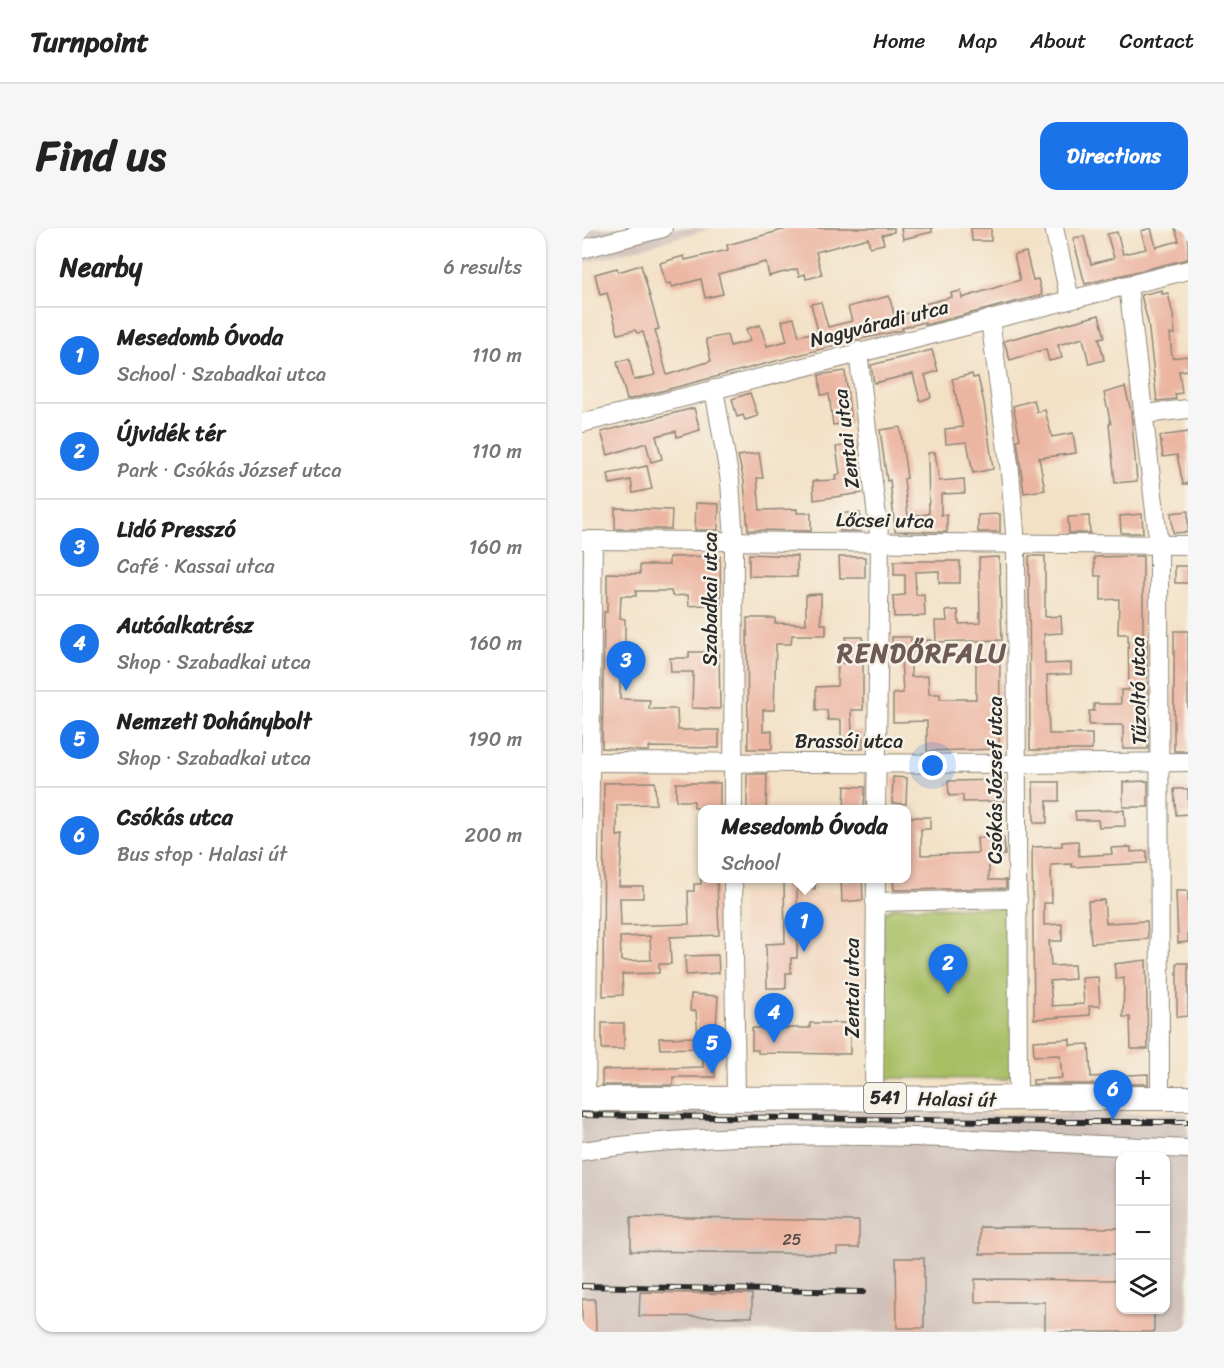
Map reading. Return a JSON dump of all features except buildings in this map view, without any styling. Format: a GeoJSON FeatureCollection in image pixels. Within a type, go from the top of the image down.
{"type":"FeatureCollection","features":[{"type":"Feature","properties":{"kind":"main road","name":"Halasi út"},"geometry":{"type":"LineString","coordinates":[[584,1099],[1188,1098]]}},
{"type":"Feature","properties":{"kind":"street"},"geometry":{"type":"LineString","coordinates":[[582,249],[663,228]]}},
{"type":"Feature","properties":{"kind":"street"},"geometry":{"type":"LineString","coordinates":[[1054,228],[1070,299]]}},
{"type":"Feature","properties":{"kind":"street","name":"Nagyváradi utca"},"geometry":{"type":"LineString","coordinates":[[582,423],[858,351],[1188,270]]}},
{"type":"Feature","properties":{"kind":"street","name":"Tűzoltó utca"},"geometry":{"type":"LineString","coordinates":[[1128,285],[1159,545],[1160,1098]]}},
{"type":"Feature","properties":{"kind":"street","name":"Csókás József utca"},"geometry":{"type":"LineString","coordinates":[[990,319],[1017,544],[1018,1099]]}},
{"type":"Feature","properties":{"kind":"street","name":"Zentai utca"},"geometry":{"type":"LineString","coordinates":[[858,351],[880,543],[876,805]]}},
{"type":"Feature","properties":{"kind":"street","name":"Szabadkai utca"},"geometry":{"type":"LineString","coordinates":[[714,389],[730,481],[734,541],[733,805]]}},
{"type":"Feature","properties":{"kind":"street"},"geometry":{"type":"LineString","coordinates":[[1144,414],[1188,409]]}},
{"type":"Feature","properties":{"kind":"street"},"geometry":{"type":"LineString","coordinates":[[584,1099],[588,540]]}},
{"type":"Feature","properties":{"kind":"street","name":"Lőcsei utca"},"geometry":{"type":"LineString","coordinates":[[588,540],[1188,545]]}},
{"type":"Feature","properties":{"kind":"street","name":"Brassói utca"},"geometry":{"type":"LineString","coordinates":[[586,762],[1018,764],[1188,762]]}},
{"type":"Feature","properties":{"kind":"street"},"geometry":{"type":"LineString","coordinates":[[734,883],[736,1097]]}},
{"type":"Feature","properties":{"kind":"street","name":"Zentai utca"},"geometry":{"type":"LineString","coordinates":[[874,1098],[876,883]]}},
{"type":"Feature","properties":{"kind":"street"},"geometry":{"type":"LineString","coordinates":[[876,902],[1018,899]]}},
{"type":"Feature","properties":{"kind":"street"},"geometry":{"type":"LineString","coordinates":[[582,1151],[697,1140],[813,1136],[1188,1149]]}},
{"type":"Feature","properties":{"kind":"shaded area"},"geometry":{"type":"Polygon","coordinates":[[[582,228],[712,228],[582,264],[582,228]]]}},
{"type":"Feature","properties":{"kind":"shaded area"},"geometry":{"type":"Polygon","coordinates":[[[866,892],[866,1011],[743,1010],[741,893],[866,892]]]}},
{"type":"Feature","properties":{"kind":"shaded area"},"geometry":{"type":"Polygon","coordinates":[[[582,1100],[951,1114],[1188,1113],[1188,1332],[582,1332],[582,1100]]]}},
{"type":"Feature","properties":{"kind":"green space"},"geometry":{"type":"Polygon","coordinates":[[[894,907],[1014,908],[1012,1073],[1006,1079],[889,1078],[883,1074],[883,915],[894,907]]]}},
{"type":"Feature","properties":{"kind":"railway"},"geometry":{"type":"LineString","coordinates":[[582,1115],[1188,1122]]}},
{"type":"Feature","properties":{"kind":"railway"},"geometry":{"type":"LineString","coordinates":[[582,1286],[863,1292]]}},
{"type":"Feature","properties":{"kind":"place","name":"Lidó Presszó"},"geometry":{"type":"Point","coordinates":[626,691]}},
{"type":"Feature","properties":{"kind":"place","name":"Mesedomb Óvoda"},"geometry":{"type":"Point","coordinates":[804,952]}},
{"type":"Feature","properties":{"kind":"place","name":"Újvidék tér"},"geometry":{"type":"Point","coordinates":[948,994]}},
{"type":"Feature","properties":{"kind":"place","name":"Autóalkatrész"},"geometry":{"type":"Point","coordinates":[774,1043]}},
{"type":"Feature","properties":{"kind":"place","name":"Nemzeti Dohánybolt"},"geometry":{"type":"Point","coordinates":[712,1074]}},
{"type":"Feature","properties":{"kind":"place","name":"Csókás utca"},"geometry":{"type":"Point","coordinates":[1113,1120]}},
{"type":"Feature","properties":{"kind":"district","name":"RENDŐRFALU"},"geometry":{"type":"Point","coordinates":[922,653]}}]}
